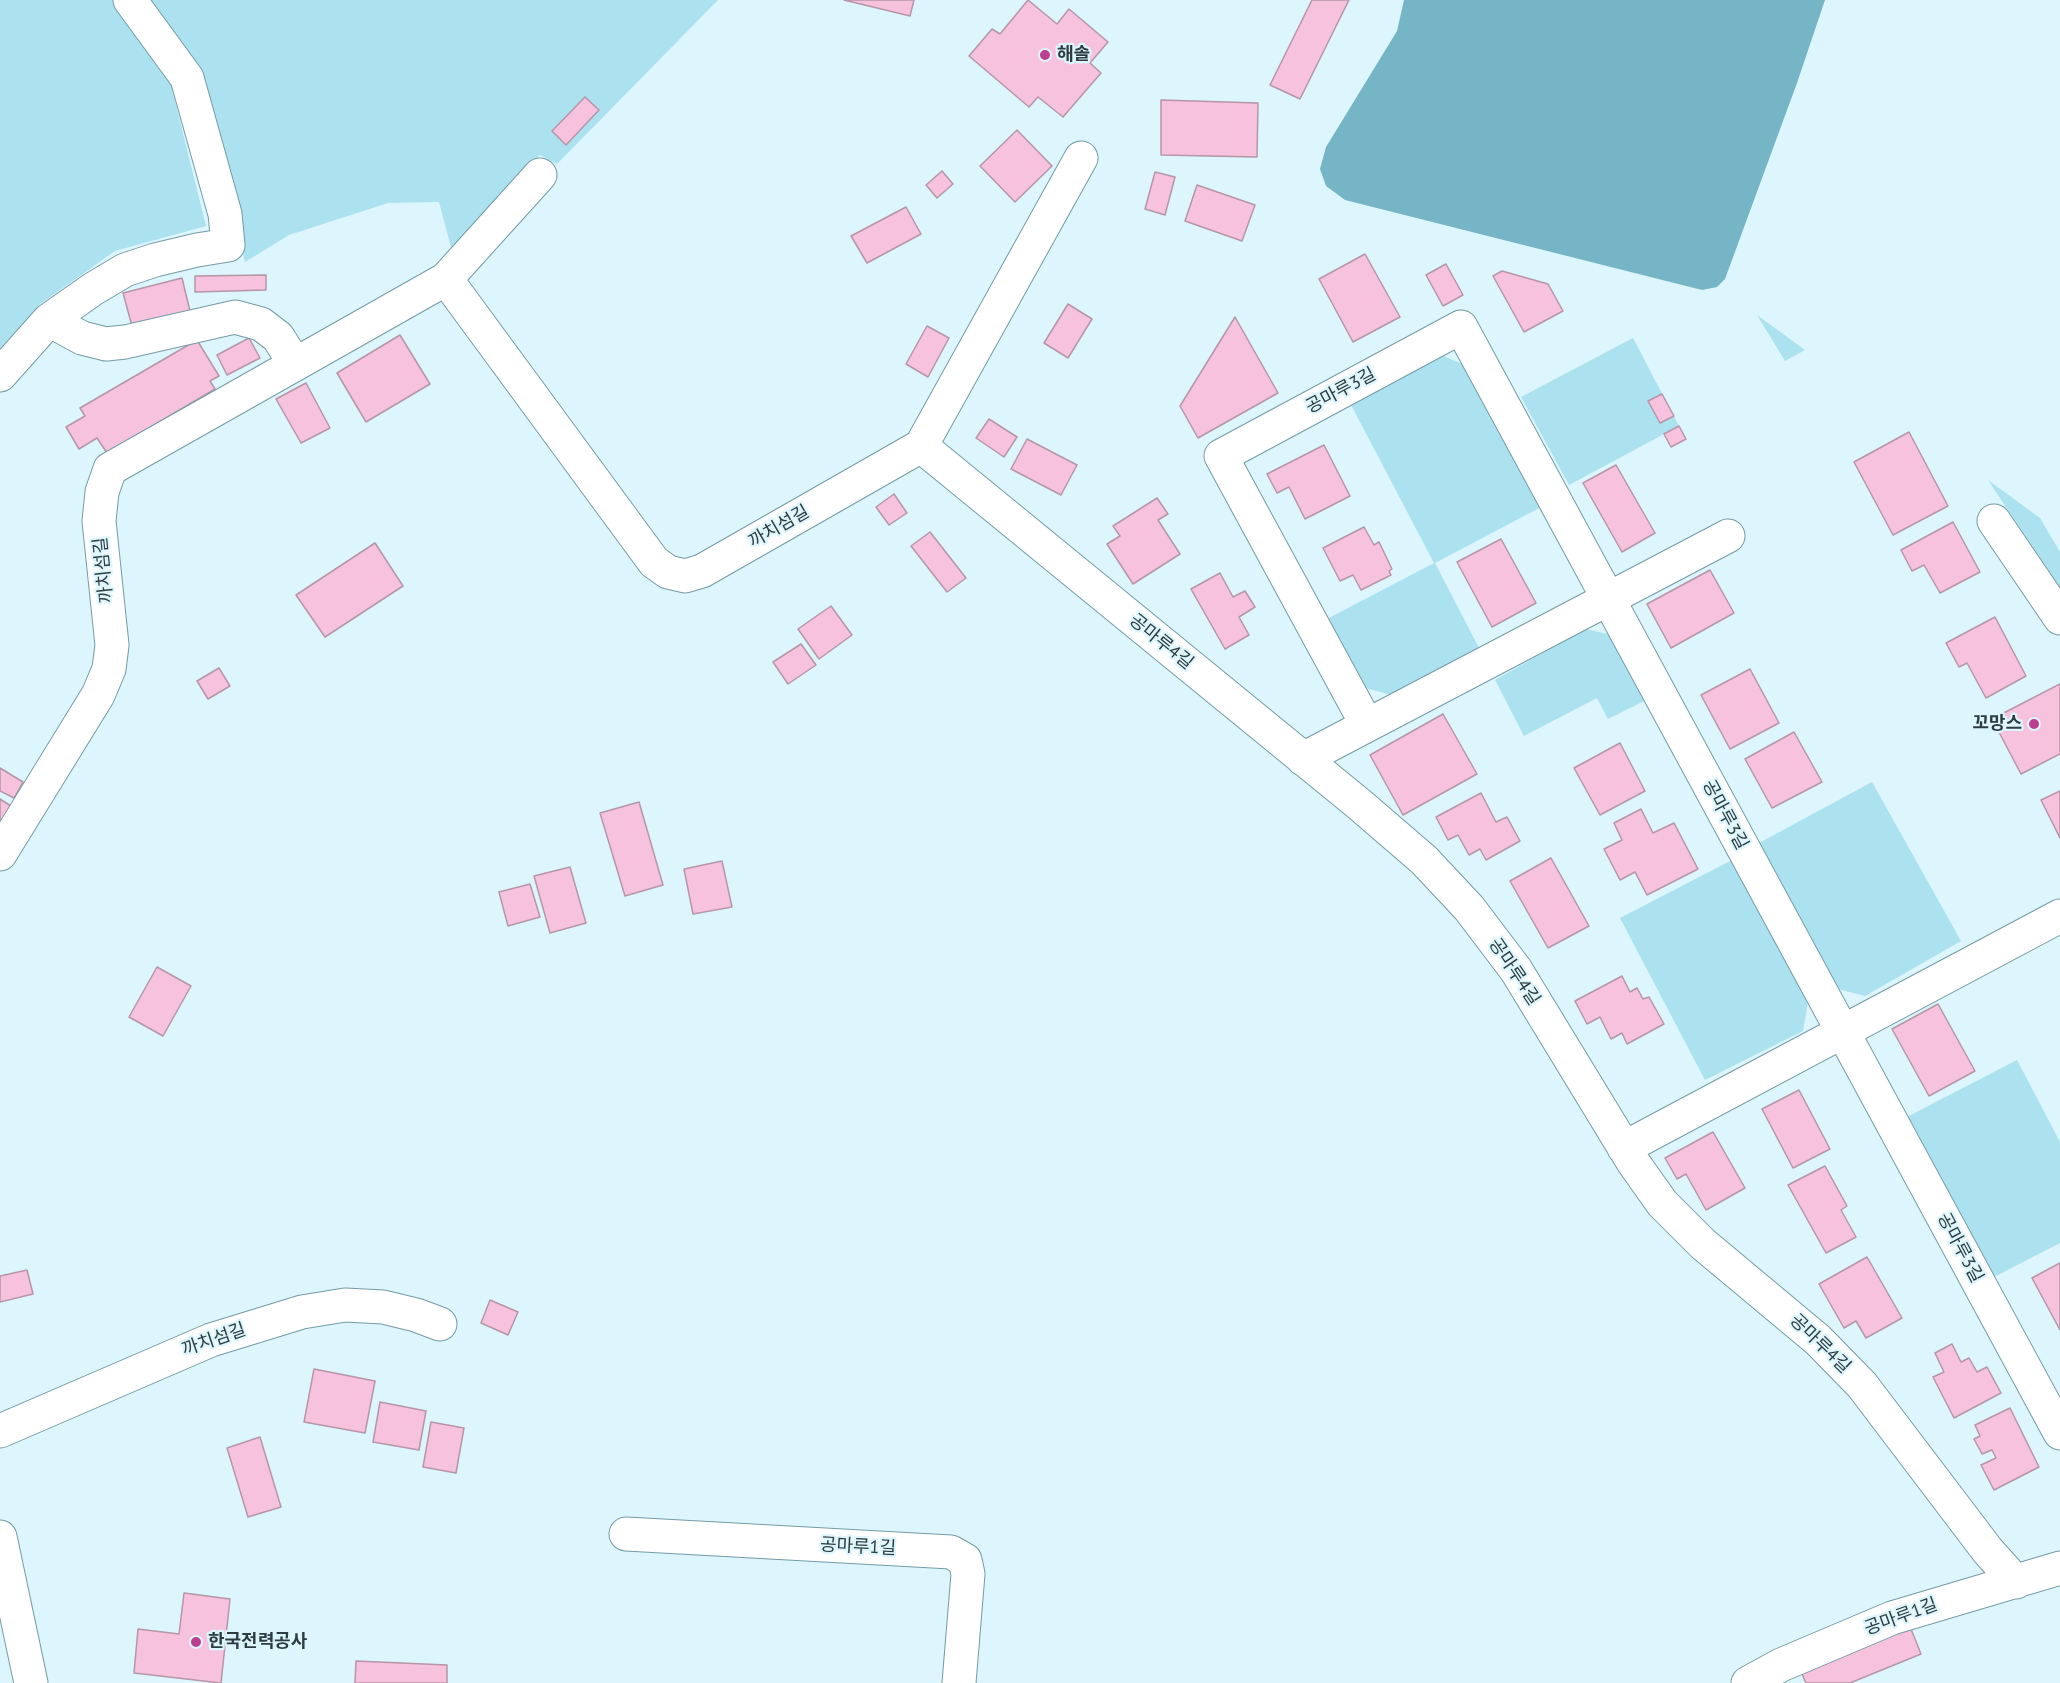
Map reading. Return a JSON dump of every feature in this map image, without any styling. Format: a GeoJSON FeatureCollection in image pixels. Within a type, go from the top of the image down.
{"type":"FeatureCollection","features":[{"type":"Feature","properties":{"kind":"street"},"geometry":{"type":"LineString","coordinates":[[0,375],[49,320],[125,270],[176,255],[228,245],[225,214],[187,78],[130,0]]}},
{"type":"Feature","properties":{"kind":"street"},"geometry":{"type":"LineString","coordinates":[[921,447],[1081,158]]}},
{"type":"Feature","properties":{"kind":"street","name":"까치섬길"},"geometry":{"type":"LineString","coordinates":[[0,854],[98,695],[109,669],[112,645],[99,521],[102,492],[110,469],[446,279],[540,175]]}},
{"type":"Feature","properties":{"kind":"street","name":"까치섬길"},"geometry":{"type":"LineString","coordinates":[[446,279],[654,562],[668,572],[685,576],[702,572],[921,447]]}},
{"type":"Feature","properties":{"kind":"street"},"geometry":{"type":"LineString","coordinates":[[49,320],[82,338],[106,344],[125,342],[235,317],[261,324],[278,338],[294,364]]}},
{"type":"Feature","properties":{"kind":"street","name":"공마루3길"},"geometry":{"type":"LineString","coordinates":[[1367,725],[1221,456],[1461,327],[2060,1433]]}},
{"type":"Feature","properties":{"kind":"street","name":"공마루4길"},"geometry":{"type":"LineString","coordinates":[[921,447],[1424,860],[1468,908],[1516,970],[1624,1148],[1662,1203],[1703,1244],[1818,1340],[1862,1385],[1988,1551],[2016,1582]]}},
{"type":"Feature","properties":{"kind":"street"},"geometry":{"type":"LineString","coordinates":[[1994,521],[2060,618]]}},
{"type":"Feature","properties":{"kind":"street"},"geometry":{"type":"LineString","coordinates":[[1303,759],[1607,597],[1728,536]]}},
{"type":"Feature","properties":{"kind":"street"},"geometry":{"type":"LineString","coordinates":[[1624,1148],[2060,916]]}},
{"type":"Feature","properties":{"kind":"street","name":"까치섬길"},"geometry":{"type":"LineString","coordinates":[[0,1431],[140,1368],[210,1340],[302,1312],[345,1305],[383,1308],[416,1315],[440,1324]]}},
{"type":"Feature","properties":{"kind":"street","name":"공마루1길"},"geometry":{"type":"LineString","coordinates":[[626,1534],[951,1552],[965,1560],[968,1574],[959,1683]]}},
{"type":"Feature","properties":{"kind":"street"},"geometry":{"type":"LineString","coordinates":[[0,1537],[31,1683]]}},
{"type":"Feature","properties":{"kind":"street","name":"공마루1길"},"geometry":{"type":"LineString","coordinates":[[1748,1683],[1780,1665],[1892,1618],[1948,1599],[2060,1568]]}},
{"type":"Feature","properties":{"kind":"shaded area"},"geometry":{"type":"Polygon","coordinates":[[[0,0],[114,0],[171,85],[206,226],[115,251],[40,304],[0,349],[0,0]]]}},
{"type":"Feature","properties":{"kind":"shaded area"},"geometry":{"type":"Polygon","coordinates":[[[151,0],[718,0],[557,164],[540,155],[452,251],[439,202],[388,203],[289,235],[245,262],[195,60],[151,0]]]}},
{"type":"Feature","properties":{"kind":"shaded area"},"geometry":{"type":"Polygon","coordinates":[[[1404,0],[1825,0],[1725,279],[1717,287],[1702,290],[1345,200],[1326,186],[1320,169],[1326,147],[1397,31],[1404,0]]]}},
{"type":"Feature","properties":{"kind":"shaded area"},"geometry":{"type":"Polygon","coordinates":[[[1757,315],[1805,350],[1785,361],[1757,315]]]}},
{"type":"Feature","properties":{"kind":"shaded area"},"geometry":{"type":"Polygon","coordinates":[[[1633,338],[1679,426],[1569,485],[1521,397],[1633,338]]]}},
{"type":"Feature","properties":{"kind":"shaded area"},"geometry":{"type":"Polygon","coordinates":[[[1441,355],[1467,366],[1543,506],[1435,563],[1479,648],[1392,695],[1365,688],[1325,620],[1434,563],[1349,401],[1441,355]]]}},
{"type":"Feature","properties":{"kind":"shaded area"},"geometry":{"type":"Polygon","coordinates":[[[1988,480],[2040,518],[2060,552],[2060,588],[1988,480]]]}},
{"type":"Feature","properties":{"kind":"shaded area"},"geometry":{"type":"Polygon","coordinates":[[[1585,629],[1608,634],[1644,701],[1608,719],[1597,698],[1524,736],[1495,680],[1585,629]]]}},
{"type":"Feature","properties":{"kind":"shaded area"},"geometry":{"type":"Polygon","coordinates":[[[1872,782],[1961,941],[1865,996],[1838,989],[1759,843],[1872,782]]]}},
{"type":"Feature","properties":{"kind":"shaded area"},"geometry":{"type":"Polygon","coordinates":[[[1734,859],[1808,1002],[1803,1031],[1705,1080],[1620,918],[1734,859]]]}},
{"type":"Feature","properties":{"kind":"shaded area"},"geometry":{"type":"Polygon","coordinates":[[[2017,1060],[2060,1142],[2060,1243],[1994,1277],[1905,1118],[2017,1060]]]}},
{"type":"Feature","properties":{"kind":"building"},"geometry":{"type":"Polygon","coordinates":[[[844,0],[914,0],[910,16],[844,0]]]}},
{"type":"Feature","properties":{"kind":"building"},"geometry":{"type":"Polygon","coordinates":[[[1028,0],[1057,24],[1069,9],[1108,42],[1090,63],[1101,73],[1063,117],[1038,97],[1029,107],[969,56],[992,29],[1000,34],[1028,0]]]}},
{"type":"Feature","properties":{"kind":"building"},"geometry":{"type":"Polygon","coordinates":[[[1312,0],[1349,0],[1300,99],[1270,85],[1312,0]]]}},
{"type":"Feature","properties":{"kind":"building"},"geometry":{"type":"Polygon","coordinates":[[[585,97],[599,110],[566,145],[552,131],[585,97]]]}},
{"type":"Feature","properties":{"kind":"building"},"geometry":{"type":"Polygon","coordinates":[[[1161,100],[1258,103],[1257,157],[1161,155],[1161,100]]]}},
{"type":"Feature","properties":{"kind":"building"},"geometry":{"type":"Polygon","coordinates":[[[1017,130],[1052,166],[1015,202],[980,166],[1017,130]]]}},
{"type":"Feature","properties":{"kind":"building"},"geometry":{"type":"Polygon","coordinates":[[[942,171],[953,184],[937,198],[926,185],[942,171]]]}},
{"type":"Feature","properties":{"kind":"building"},"geometry":{"type":"Polygon","coordinates":[[[1155,172],[1175,177],[1165,215],[1145,209],[1155,172]]]}},
{"type":"Feature","properties":{"kind":"building"},"geometry":{"type":"Polygon","coordinates":[[[1197,185],[1255,205],[1242,241],[1185,221],[1197,185]]]}},
{"type":"Feature","properties":{"kind":"building"},"geometry":{"type":"Polygon","coordinates":[[[906,207],[921,234],[867,263],[851,236],[906,207]]]}},
{"type":"Feature","properties":{"kind":"building"},"geometry":{"type":"Polygon","coordinates":[[[1365,254],[1400,317],[1353,342],[1319,279],[1365,254]]]}},
{"type":"Feature","properties":{"kind":"building"},"geometry":{"type":"Polygon","coordinates":[[[1446,264],[1463,295],[1443,306],[1426,275],[1446,264]]]}},
{"type":"Feature","properties":{"kind":"building"},"geometry":{"type":"Polygon","coordinates":[[[1502,271],[1548,284],[1563,311],[1524,332],[1493,276],[1502,271]]]}},
{"type":"Feature","properties":{"kind":"building"},"geometry":{"type":"Polygon","coordinates":[[[266,275],[266,290],[195,292],[195,276],[266,275]]]}},
{"type":"Feature","properties":{"kind":"building"},"geometry":{"type":"Polygon","coordinates":[[[182,278],[190,311],[132,326],[123,293],[182,278]]]}},
{"type":"Feature","properties":{"kind":"building"},"geometry":{"type":"Polygon","coordinates":[[[1068,304],[1092,319],[1068,358],[1044,343],[1068,304]]]}},
{"type":"Feature","properties":{"kind":"building"},"geometry":{"type":"Polygon","coordinates":[[[1235,317],[1278,393],[1198,438],[1180,406],[1235,317]]]}},
{"type":"Feature","properties":{"kind":"building"},"geometry":{"type":"Polygon","coordinates":[[[927,326],[949,338],[928,377],[906,364],[927,326]]]}},
{"type":"Feature","properties":{"kind":"building"},"geometry":{"type":"Polygon","coordinates":[[[400,335],[430,384],[366,422],[337,373],[400,335]]]}},
{"type":"Feature","properties":{"kind":"building"},"geometry":{"type":"Polygon","coordinates":[[[249,338],[260,358],[227,375],[217,355],[249,338]]]}},
{"type":"Feature","properties":{"kind":"building"},"geometry":{"type":"Polygon","coordinates":[[[197,340],[219,376],[210,381],[215,389],[107,453],[97,438],[79,449],[66,427],[85,416],[80,408],[197,340]]]}},
{"type":"Feature","properties":{"kind":"building"},"geometry":{"type":"Polygon","coordinates":[[[306,383],[330,428],[301,443],[276,399],[306,383]]]}},
{"type":"Feature","properties":{"kind":"building"},"geometry":{"type":"Polygon","coordinates":[[[1662,394],[1674,416],[1660,423],[1648,401],[1662,394]]]}},
{"type":"Feature","properties":{"kind":"building"},"geometry":{"type":"Polygon","coordinates":[[[989,419],[1017,437],[1004,457],[976,438],[989,419]]]}},
{"type":"Feature","properties":{"kind":"building"},"geometry":{"type":"Polygon","coordinates":[[[1679,426],[1686,439],[1671,447],[1664,434],[1679,426]]]}},
{"type":"Feature","properties":{"kind":"building"},"geometry":{"type":"Polygon","coordinates":[[[1909,432],[1948,506],[1893,535],[1854,462],[1909,432]]]}},
{"type":"Feature","properties":{"kind":"building"},"geometry":{"type":"Polygon","coordinates":[[[1027,439],[1077,465],[1061,495],[1011,469],[1027,439]]]}},
{"type":"Feature","properties":{"kind":"building"},"geometry":{"type":"Polygon","coordinates":[[[1324,445],[1350,496],[1305,519],[1289,487],[1277,493],[1267,474],[1324,445]]]}},
{"type":"Feature","properties":{"kind":"building"},"geometry":{"type":"Polygon","coordinates":[[[1616,465],[1655,533],[1622,552],[1583,483],[1616,465]]]}},
{"type":"Feature","properties":{"kind":"building"},"geometry":{"type":"Polygon","coordinates":[[[894,494],[907,513],[889,525],[876,507],[894,494]]]}},
{"type":"Feature","properties":{"kind":"building"},"geometry":{"type":"Polygon","coordinates":[[[1157,498],[1168,514],[1158,520],[1180,554],[1133,584],[1107,544],[1120,536],[1113,526],[1157,498]]]}},
{"type":"Feature","properties":{"kind":"building"},"geometry":{"type":"Polygon","coordinates":[[[1953,522],[1980,572],[1940,593],[1924,565],[1912,571],[1901,550],[1953,522]]]}},
{"type":"Feature","properties":{"kind":"building"},"geometry":{"type":"Polygon","coordinates":[[[1364,527],[1374,545],[1379,542],[1392,569],[1389,571],[1391,575],[1361,590],[1353,575],[1340,581],[1323,548],[1364,527]]]}},
{"type":"Feature","properties":{"kind":"building"},"geometry":{"type":"Polygon","coordinates":[[[930,532],[966,578],[947,592],[911,546],[930,532]]]}},
{"type":"Feature","properties":{"kind":"building"},"geometry":{"type":"Polygon","coordinates":[[[1501,539],[1536,603],[1492,627],[1457,562],[1501,539]]]}},
{"type":"Feature","properties":{"kind":"building"},"geometry":{"type":"Polygon","coordinates":[[[375,543],[403,586],[325,637],[296,595],[375,543]]]}},
{"type":"Feature","properties":{"kind":"building"},"geometry":{"type":"Polygon","coordinates":[[[1710,570],[1734,613],[1671,648],[1647,604],[1710,570]]]}},
{"type":"Feature","properties":{"kind":"building"},"geometry":{"type":"Polygon","coordinates":[[[1220,573],[1233,597],[1245,591],[1255,607],[1239,617],[1249,635],[1225,649],[1191,589],[1220,573]]]}},
{"type":"Feature","properties":{"kind":"building"},"geometry":{"type":"Polygon","coordinates":[[[831,606],[852,635],[819,659],[798,629],[831,606]]]}},
{"type":"Feature","properties":{"kind":"building"},"geometry":{"type":"Polygon","coordinates":[[[1995,617],[2026,676],[1986,698],[1967,663],[1959,667],[1946,643],[1995,617]]]}},
{"type":"Feature","properties":{"kind":"building"},"geometry":{"type":"Polygon","coordinates":[[[801,644],[816,665],[788,684],[773,662],[801,644]]]}},
{"type":"Feature","properties":{"kind":"building"},"geometry":{"type":"Polygon","coordinates":[[[219,668],[230,686],[208,699],[197,681],[219,668]]]}},
{"type":"Feature","properties":{"kind":"building"},"geometry":{"type":"Polygon","coordinates":[[[1750,669],[1779,723],[1730,749],[1701,695],[1750,669]]]}},
{"type":"Feature","properties":{"kind":"building"},"geometry":{"type":"Polygon","coordinates":[[[2060,684],[2060,754],[2021,774],[1992,719],[2060,684]]]}},
{"type":"Feature","properties":{"kind":"building"},"geometry":{"type":"Polygon","coordinates":[[[1443,714],[1477,774],[1403,815],[1370,755],[1443,714]]]}},
{"type":"Feature","properties":{"kind":"building"},"geometry":{"type":"Polygon","coordinates":[[[1794,732],[1822,782],[1772,808],[1745,759],[1794,732]]]}},
{"type":"Feature","properties":{"kind":"building"},"geometry":{"type":"Polygon","coordinates":[[[1620,743],[1645,791],[1600,815],[1574,768],[1620,743]]]}},
{"type":"Feature","properties":{"kind":"building"},"geometry":{"type":"Polygon","coordinates":[[[0,768],[23,782],[14,798],[0,791],[0,768]]]}},
{"type":"Feature","properties":{"kind":"building"},"geometry":{"type":"Polygon","coordinates":[[[2060,791],[2060,838],[2041,800],[2060,791]]]}},
{"type":"Feature","properties":{"kind":"building"},"geometry":{"type":"Polygon","coordinates":[[[1481,793],[1496,822],[1507,817],[1520,841],[1486,860],[1480,849],[1469,855],[1458,835],[1448,840],[1436,817],[1481,793]]]}},
{"type":"Feature","properties":{"kind":"building"},"geometry":{"type":"Polygon","coordinates":[[[0,799],[14,808],[0,827],[0,799]]]}},
{"type":"Feature","properties":{"kind":"building"},"geometry":{"type":"Polygon","coordinates":[[[639,802],[663,885],[625,896],[600,813],[639,802]]]}},
{"type":"Feature","properties":{"kind":"building"},"geometry":{"type":"Polygon","coordinates":[[[1641,809],[1653,833],[1674,823],[1698,869],[1647,895],[1635,872],[1620,880],[1604,849],[1622,840],[1614,823],[1641,809]]]}},
{"type":"Feature","properties":{"kind":"building"},"geometry":{"type":"Polygon","coordinates":[[[1551,858],[1589,926],[1548,948],[1510,881],[1551,858]]]}},
{"type":"Feature","properties":{"kind":"building"},"geometry":{"type":"Polygon","coordinates":[[[722,861],[732,907],[693,914],[684,869],[722,861]]]}},
{"type":"Feature","properties":{"kind":"building"},"geometry":{"type":"Polygon","coordinates":[[[570,867],[586,923],[550,933],[534,876],[570,867]]]}},
{"type":"Feature","properties":{"kind":"building"},"geometry":{"type":"Polygon","coordinates":[[[530,884],[540,917],[508,926],[499,892],[530,884]]]}},
{"type":"Feature","properties":{"kind":"building"},"geometry":{"type":"Polygon","coordinates":[[[157,967],[191,986],[163,1036],[129,1017],[157,967]]]}},
{"type":"Feature","properties":{"kind":"building"},"geometry":{"type":"Polygon","coordinates":[[[1622,976],[1630,992],[1637,988],[1643,999],[1649,997],[1664,1024],[1627,1044],[1622,1033],[1611,1039],[1600,1017],[1587,1024],[1575,1001],[1622,976]]]}},
{"type":"Feature","properties":{"kind":"building"},"geometry":{"type":"Polygon","coordinates":[[[1938,1004],[1975,1071],[1929,1096],[1892,1029],[1938,1004]]]}},
{"type":"Feature","properties":{"kind":"building"},"geometry":{"type":"Polygon","coordinates":[[[1799,1090],[1830,1149],[1793,1168],[1762,1109],[1799,1090]]]}},
{"type":"Feature","properties":{"kind":"building"},"geometry":{"type":"Polygon","coordinates":[[[1713,1132],[1745,1188],[1706,1210],[1686,1174],[1677,1179],[1665,1158],[1713,1132]]]}},
{"type":"Feature","properties":{"kind":"building"},"geometry":{"type":"Polygon","coordinates":[[[1825,1166],[1847,1206],[1841,1210],[1856,1237],[1826,1253],[1788,1185],[1825,1166]]]}},
{"type":"Feature","properties":{"kind":"building"},"geometry":{"type":"Polygon","coordinates":[[[1867,1257],[1902,1318],[1866,1338],[1856,1321],[1844,1328],[1819,1284],[1867,1257]]]}},
{"type":"Feature","properties":{"kind":"building"},"geometry":{"type":"Polygon","coordinates":[[[2060,1263],[2060,1330],[2032,1278],[2060,1263]]]}},
{"type":"Feature","properties":{"kind":"building"},"geometry":{"type":"Polygon","coordinates":[[[27,1270],[33,1294],[0,1302],[0,1276],[27,1270]]]}},
{"type":"Feature","properties":{"kind":"building"},"geometry":{"type":"Polygon","coordinates":[[[490,1300],[518,1312],[508,1335],[481,1323],[490,1300]]]}},
{"type":"Feature","properties":{"kind":"building"},"geometry":{"type":"Polygon","coordinates":[[[1952,1344],[1961,1362],[1969,1358],[1977,1372],[1987,1367],[2001,1393],[1954,1418],[1933,1377],[1944,1372],[1935,1353],[1952,1344]]]}},
{"type":"Feature","properties":{"kind":"building"},"geometry":{"type":"Polygon","coordinates":[[[314,1369],[375,1381],[365,1433],[304,1422],[314,1369]]]}},
{"type":"Feature","properties":{"kind":"building"},"geometry":{"type":"Polygon","coordinates":[[[380,1402],[426,1411],[419,1450],[373,1442],[380,1402]]]}},
{"type":"Feature","properties":{"kind":"building"},"geometry":{"type":"Polygon","coordinates":[[[2010,1408],[2039,1467],[1994,1490],[1981,1465],[1996,1458],[1992,1450],[1982,1454],[1974,1439],[1980,1436],[1975,1425],[2010,1408]]]}},
{"type":"Feature","properties":{"kind":"building"},"geometry":{"type":"Polygon","coordinates":[[[431,1422],[464,1428],[456,1473],[423,1467],[431,1422]]]}},
{"type":"Feature","properties":{"kind":"building"},"geometry":{"type":"Polygon","coordinates":[[[260,1437],[281,1507],[248,1517],[227,1448],[260,1437]]]}},
{"type":"Feature","properties":{"kind":"building"},"geometry":{"type":"Polygon","coordinates":[[[184,1593],[230,1599],[221,1683],[134,1673],[138,1629],[179,1634],[184,1593]]]}},
{"type":"Feature","properties":{"kind":"building"},"geometry":{"type":"Polygon","coordinates":[[[1909,1624],[1921,1654],[1850,1683],[1806,1683],[1800,1669],[1909,1624]]]}},
{"type":"Feature","properties":{"kind":"building"},"geometry":{"type":"Polygon","coordinates":[[[356,1661],[447,1665],[447,1683],[355,1683],[356,1661]]]}},
{"type":"Feature","properties":{"kind":"place","name":"해솔"},"geometry":{"type":"Point","coordinates":[1045,55]}},
{"type":"Feature","properties":{"kind":"place","name":"꼬망스"},"geometry":{"type":"Point","coordinates":[2034,724]}},
{"type":"Feature","properties":{"kind":"place","name":"한국전력공사"},"geometry":{"type":"Point","coordinates":[196,1642]}}]}
